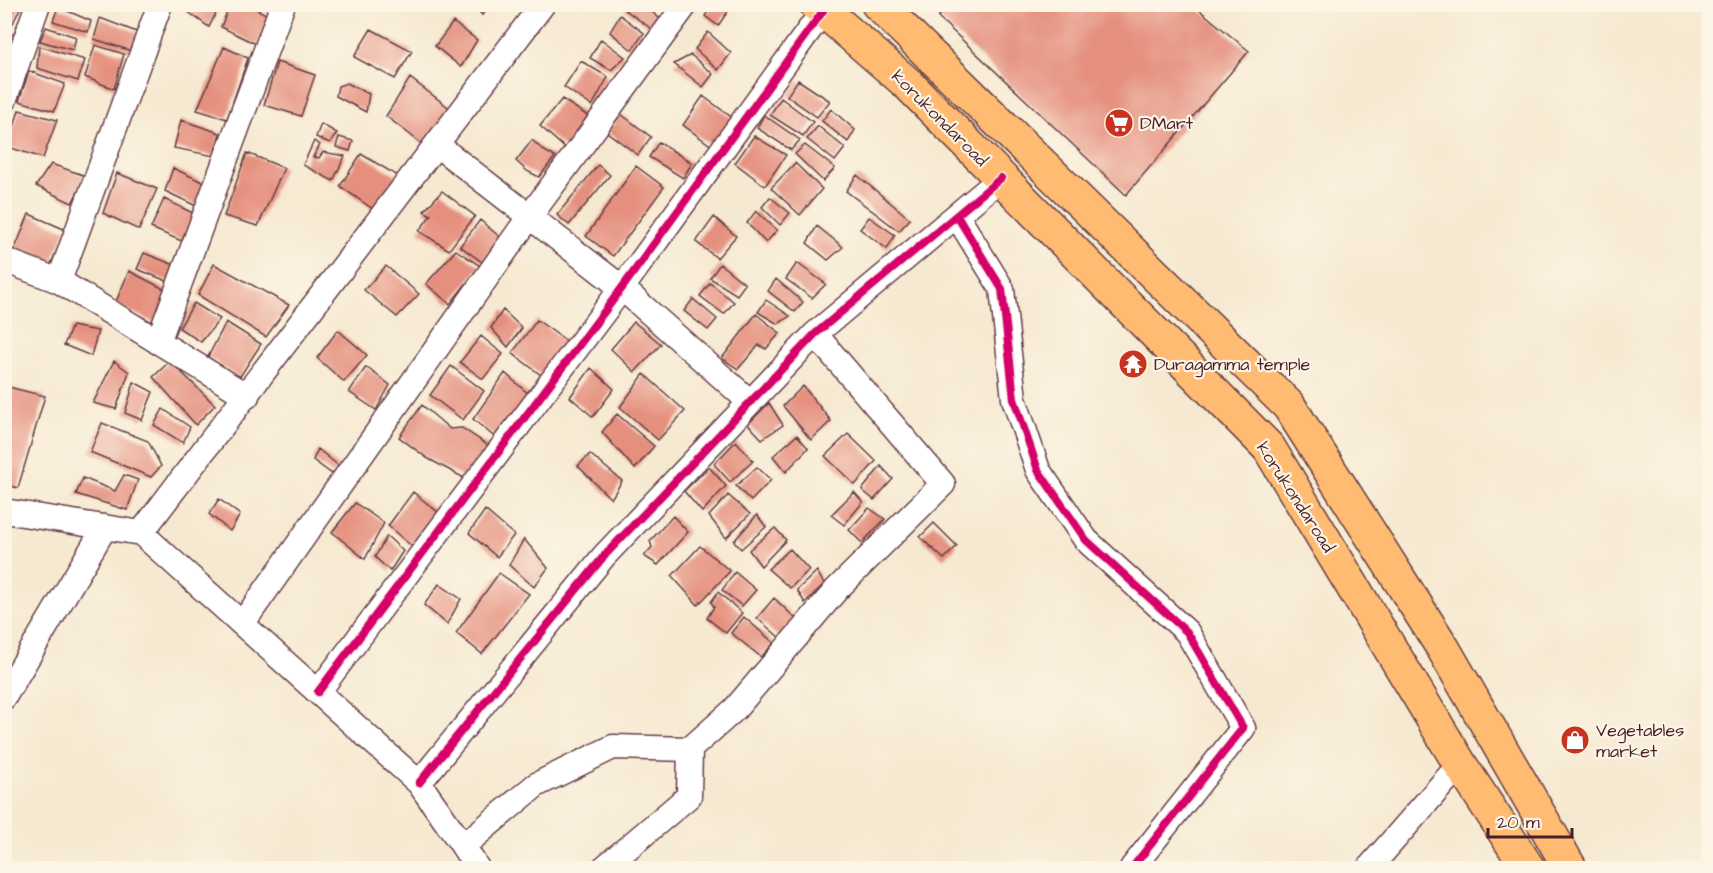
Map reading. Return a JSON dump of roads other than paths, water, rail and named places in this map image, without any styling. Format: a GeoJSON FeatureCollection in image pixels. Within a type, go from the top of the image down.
{"type":"FeatureCollection","features":[{"type":"Feature","properties":{"kind":"main road"},"geometry":{"type":"LineString","coordinates":[[878,4],[1288,406],[1443,648],[1570,868]]}},
{"type":"Feature","properties":{"kind":"main road","name":"korukondaroad"},"geometry":{"type":"LineString","coordinates":[[819,8],[908,84],[1269,448],[1460,764],[1528,868]]}},
{"type":"Feature","properties":{"kind":"street"},"geometry":{"type":"LineString","coordinates":[[4,101],[38,4]]}},
{"type":"Feature","properties":{"kind":"street"},"geometry":{"type":"LineString","coordinates":[[59,281],[160,4]]}},
{"type":"Feature","properties":{"kind":"street"},"geometry":{"type":"LineString","coordinates":[[158,342],[283,4]]}},
{"type":"Feature","properties":{"kind":"street"},"geometry":{"type":"LineString","coordinates":[[141,533],[543,4]]}},
{"type":"Feature","properties":{"kind":"street"},"geometry":{"type":"LineString","coordinates":[[242,624],[530,216],[686,4]]}},
{"type":"Feature","properties":{"kind":"street"},"geometry":{"type":"LineString","coordinates":[[318,692],[622,288],[819,8]]}},
{"type":"Feature","properties":{"kind":"street"},"geometry":{"type":"LineString","coordinates":[[438,145],[622,288],[750,402]]}},
{"type":"Feature","properties":{"kind":"street"},"geometry":{"type":"LineString","coordinates":[[419,783],[604,556],[815,334],[1001,178]]}},
{"type":"Feature","properties":{"kind":"street"},"geometry":{"type":"LineString","coordinates":[[957,216],[1002,289],[1014,399],[1038,470],[1086,540],[1187,632],[1243,728],[1132,868]]}},
{"type":"Feature","properties":{"kind":"street"},"geometry":{"type":"LineString","coordinates":[[4,260],[59,281],[247,396]]}},
{"type":"Feature","properties":{"kind":"street"},"geometry":{"type":"LineString","coordinates":[[464,846],[536,785],[613,747],[690,749],[735,709],[837,589],[943,484],[815,334]]}},
{"type":"Feature","properties":{"kind":"street"},"geometry":{"type":"LineString","coordinates":[[4,511],[141,533],[419,783],[477,868]]}},
{"type":"Feature","properties":{"kind":"street"},"geometry":{"type":"LineString","coordinates":[[4,697],[105,527]]}},
{"type":"Feature","properties":{"kind":"street"},"geometry":{"type":"LineString","coordinates":[[604,868],[689,796],[690,749]]}},
{"type":"Feature","properties":{"kind":"street"},"geometry":{"type":"LineString","coordinates":[[1370,868],[1460,764]]}},
{"type":"Feature","properties":{"kind":"place","name":"DMart"},"geometry":{"type":"Point","coordinates":[1119,123]}},
{"type":"Feature","properties":{"kind":"place","name":"Duragamma temple"},"geometry":{"type":"Point","coordinates":[1133,364]}},
{"type":"Feature","properties":{"kind":"place","name":"Vegetables market"},"geometry":{"type":"Point","coordinates":[1575,740]}}]}
